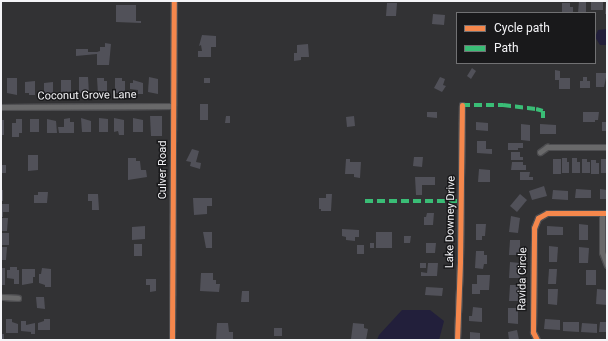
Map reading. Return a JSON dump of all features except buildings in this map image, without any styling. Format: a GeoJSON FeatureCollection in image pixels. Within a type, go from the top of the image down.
{"type":"FeatureCollection","features":[{"type":"Feature","properties":{"kind":"street","name":"Culver Road"},"geometry":{"type":"LineString","coordinates":[[172,340],[174,1]]}},
{"type":"Feature","properties":{"kind":"street","name":"Lake Downey Drive"},"geometry":{"type":"LineString","coordinates":[[457,340],[460,262],[462,105]]}},
{"type":"Feature","properties":{"kind":"street","name":"Coconut Grove Lane"},"geometry":{"type":"LineString","coordinates":[[1,107],[173,106]]}},
{"type":"Feature","properties":{"kind":"street"},"geometry":{"type":"LineString","coordinates":[[540,152],[547,147],[607,147]]}},
{"type":"Feature","properties":{"kind":"street","name":"Ravida Circle"},"geometry":{"type":"LineString","coordinates":[[537,340],[533,332],[534,228],[538,218],[547,213],[605,213]]}},
{"type":"Feature","properties":{"kind":"street"},"geometry":{"type":"LineString","coordinates":[[605,213],[602,252],[607,265]]}},
{"type":"Feature","properties":{"kind":"street"},"geometry":{"type":"LineString","coordinates":[[1,297],[18,298]]}},
{"type":"Feature","properties":{"kind":"shaded area"},"geometry":{"type":"Polygon","coordinates":[[[607,29],[607,45],[600,45],[596,39],[598,30],[607,29]]]}},
{"type":"Feature","properties":{"kind":"shaded area"},"geometry":{"type":"Polygon","coordinates":[[[402,310],[430,310],[444,321],[439,340],[377,340],[379,335],[402,310]]]}},
{"type":"Feature","properties":{"kind":"marked path"},"geometry":{"type":"LineString","coordinates":[[462,105],[503,105],[536,109],[543,111],[543,118]]}},
{"type":"Feature","properties":{"kind":"marked path"},"geometry":{"type":"LineString","coordinates":[[365,201],[462,201]]}},
{"type":"Feature","properties":{"kind":"cycle path"},"geometry":{"type":"LineString","coordinates":[[172,340],[174,1]]}},
{"type":"Feature","properties":{"kind":"cycle path"},"geometry":{"type":"LineString","coordinates":[[457,340],[460,262],[462,105]]}},
{"type":"Feature","properties":{"kind":"cycle path"},"geometry":{"type":"LineString","coordinates":[[537,340],[533,332],[534,228],[538,218],[547,213],[607,213]]}}]}
